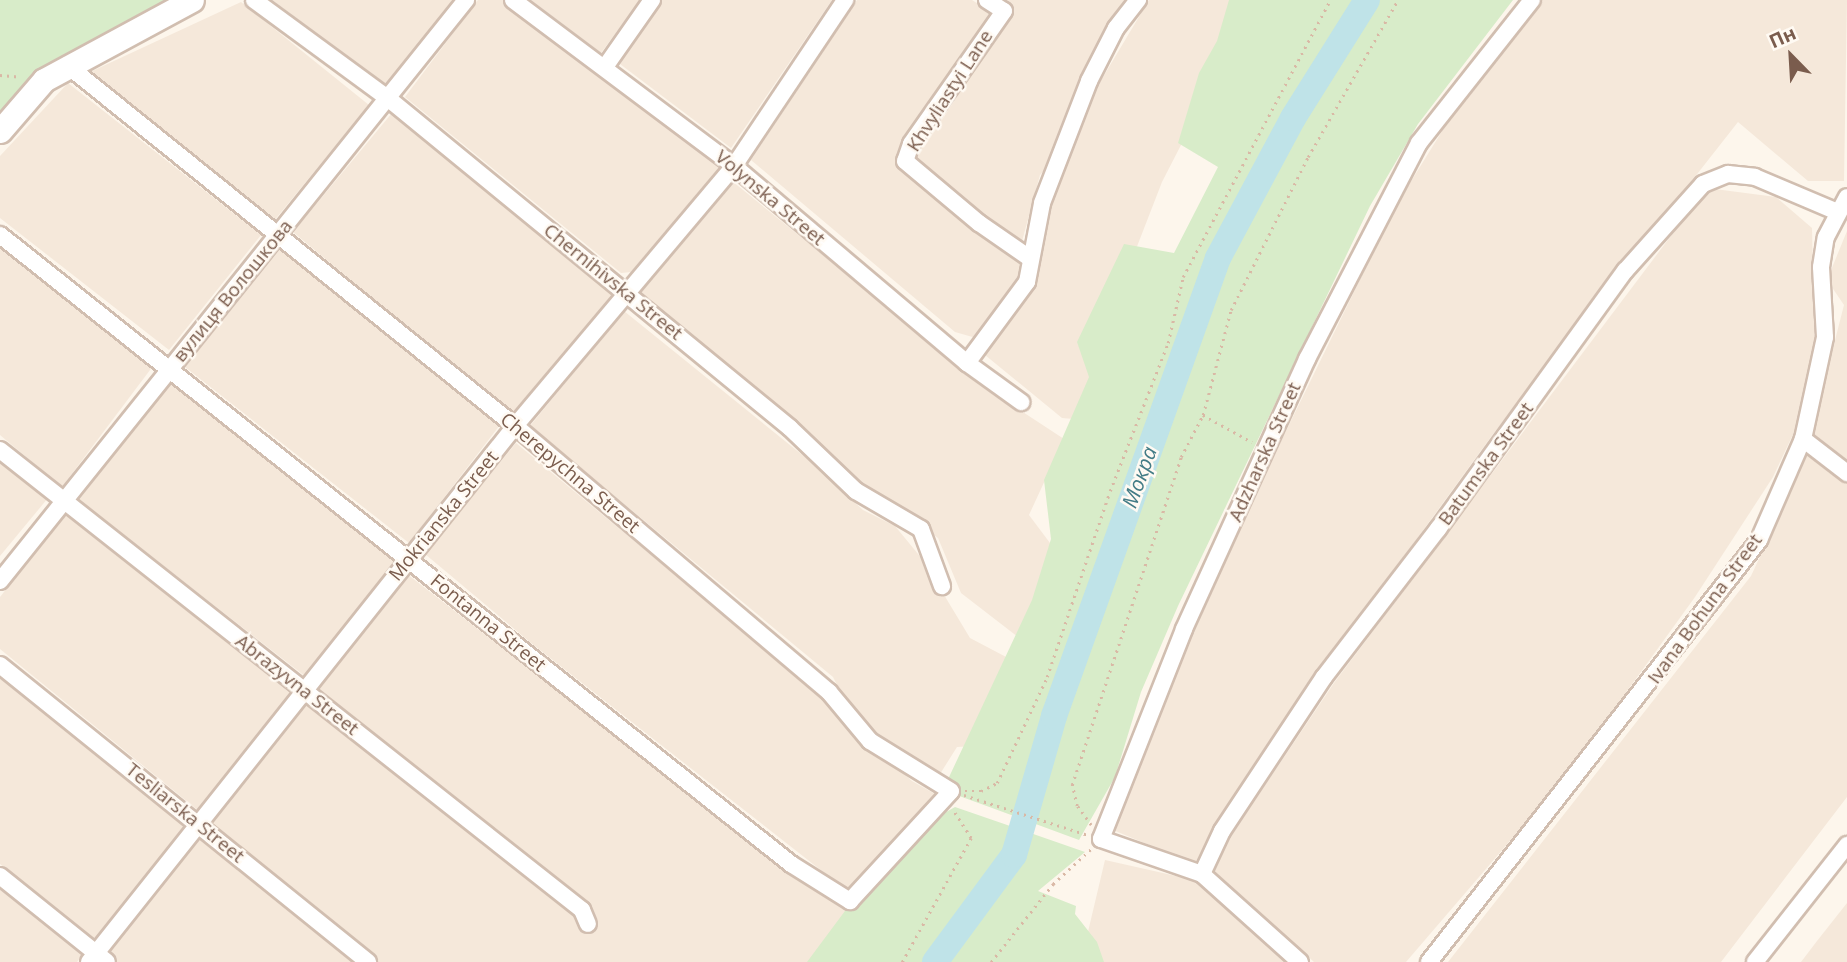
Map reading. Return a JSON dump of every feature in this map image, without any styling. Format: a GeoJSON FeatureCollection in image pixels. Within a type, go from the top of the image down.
{"type":"FeatureCollection","features":[{"type":"Feature","properties":{"kind":"street"},"geometry":{"type":"LineString","coordinates":[[0,131],[44,80],[67,65],[192,0]]}},
{"type":"Feature","properties":{"kind":"street","name":"Chernihivska Street"},"geometry":{"type":"LineString","coordinates":[[254,0],[390,100],[627,293],[790,428],[856,491],[921,529],[942,586]]}},
{"type":"Feature","properties":{"kind":"street","name":"вулиця Волошкова"},"geometry":{"type":"LineString","coordinates":[[0,581],[277,236],[390,100],[466,0]]}},
{"type":"Feature","properties":{"kind":"street","name":"Volynska Street"},"geometry":{"type":"LineString","coordinates":[[513,0],[734,166],[967,363],[1021,402]]}},
{"type":"Feature","properties":{"kind":"street"},"geometry":{"type":"LineString","coordinates":[[605,67],[652,0]]}},
{"type":"Feature","properties":{"kind":"street","name":"Mokrianska Street"},"geometry":{"type":"LineString","coordinates":[[97,959],[515,426],[734,166],[845,0]]}},
{"type":"Feature","properties":{"kind":"street","name":"Khvyliastyi Lane"},"geometry":{"type":"LineString","coordinates":[[987,0],[1004,11],[911,145],[905,161],[979,223],[1031,258]]}},
{"type":"Feature","properties":{"kind":"street"},"geometry":{"type":"LineString","coordinates":[[967,363],[1027,282],[1042,203],[1089,81],[1116,28],[1138,0]]}},
{"type":"Feature","properties":{"kind":"street","name":"Adzharska Street"},"geometry":{"type":"LineString","coordinates":[[1101,839],[1184,629],[1307,359],[1419,143],[1532,0]]}},
{"type":"Feature","properties":{"kind":"street","name":"Cherepychna Street"},"geometry":{"type":"LineString","coordinates":[[67,65],[515,426],[829,692],[870,741],[948,794]]}},
{"type":"Feature","properties":{"kind":"street","name":"Batumska Street"},"geometry":{"type":"LineString","coordinates":[[1202,874],[1222,831],[1324,677],[1446,519],[1625,271],[1703,184],[1728,174],[1755,177],[1843,205]]}},
{"type":"Feature","properties":{"kind":"street","name":"Ivana Bohuna Street"},"geometry":{"type":"LineString","coordinates":[[1429,962],[1759,540],[1803,439],[1825,337],[1822,257],[1826,237],[1843,205]]}},
{"type":"Feature","properties":{"kind":"street","name":"Fontanna Street"},"geometry":{"type":"LineString","coordinates":[[0,235],[791,864],[850,901],[948,794]]}},
{"type":"Feature","properties":{"kind":"street"},"geometry":{"type":"LineString","coordinates":[[1803,439],[1847,473]]}},
{"type":"Feature","properties":{"kind":"street","name":"Abrazyvna Street"},"geometry":{"type":"LineString","coordinates":[[0,450],[582,910],[588,924]]}},
{"type":"Feature","properties":{"kind":"street","name":"Tesliarska Street"},"geometry":{"type":"LineString","coordinates":[[0,665],[368,962]]}},
{"type":"Feature","properties":{"kind":"street"},"geometry":{"type":"LineString","coordinates":[[1101,839],[1202,874],[1300,962]]}},
{"type":"Feature","properties":{"kind":"street"},"geometry":{"type":"LineString","coordinates":[[1755,962],[1847,845]]}},
{"type":"Feature","properties":{"kind":"street"},"geometry":{"type":"LineString","coordinates":[[0,876],[97,959]]}},
{"type":"Feature","properties":{"kind":"path"},"geometry":{"type":"LineString","coordinates":[[948,794],[981,791],[997,783],[1047,677],[1111,491],[1168,343],[1183,276],[1330,0]]}},
{"type":"Feature","properties":{"kind":"path"},"geometry":{"type":"LineString","coordinates":[[1101,839],[1077,806],[1072,785],[1141,569],[1181,457],[1203,415],[1231,310],[1308,157],[1398,0]]}},
{"type":"Feature","properties":{"kind":"path"},"geometry":{"type":"LineString","coordinates":[[1203,415],[1266,450]]}},
{"type":"Feature","properties":{"kind":"path"},"geometry":{"type":"LineString","coordinates":[[948,794],[1017,808],[1101,839]]}},
{"type":"Feature","properties":{"kind":"path"},"geometry":{"type":"LineString","coordinates":[[902,962],[971,838],[948,794]]}},
{"type":"Feature","properties":{"kind":"path"},"geometry":{"type":"LineString","coordinates":[[991,962],[1053,884],[1101,839]]}},
{"type":"Feature","properties":{"kind":"shaded area"},"geometry":{"type":"Polygon","coordinates":[[[272,0],[460,0],[388,87],[272,0]]]}},
{"type":"Feature","properties":{"kind":"shaded area"},"geometry":{"type":"Polygon","coordinates":[[[478,0],[510,0],[724,164],[631,272],[621,273],[405,97],[478,0]]]}},
{"type":"Feature","properties":{"kind":"shaded area"},"geometry":{"type":"Polygon","coordinates":[[[531,0],[640,0],[601,53],[531,0]]]}},
{"type":"Feature","properties":{"kind":"shaded area"},"geometry":{"type":"Polygon","coordinates":[[[659,0],[832,0],[731,148],[616,61],[659,0]]]}},
{"type":"Feature","properties":{"kind":"shaded area"},"geometry":{"type":"Polygon","coordinates":[[[857,0],[972,0],[996,15],[903,150],[899,167],[1017,256],[1023,272],[1020,287],[976,338],[955,332],[751,160],[857,0]]]}},
{"type":"Feature","properties":{"kind":"shaded area"},"geometry":{"type":"Polygon","coordinates":[[[997,0],[1126,0],[1111,20],[1053,161],[1040,175],[1021,245],[913,163],[914,148],[1010,10],[997,0]]]}},
{"type":"Feature","properties":{"kind":"shaded area"},"geometry":{"type":"Polygon","coordinates":[[[1149,0],[1247,0],[1219,71],[1162,182],[1112,311],[1086,420],[1062,418],[985,355],[1031,283],[1039,228],[1075,124],[1149,0]]]}},
{"type":"Feature","properties":{"kind":"shaded area"},"geometry":{"type":"Polygon","coordinates":[[[1541,0],[1847,0],[1844,181],[1808,181],[1738,122],[1493,434],[1302,697],[1195,864],[1113,830],[1217,572],[1397,204],[1449,120],[1541,0]]]}},
{"type":"Feature","properties":{"kind":"shaded area"},"geometry":{"type":"Polygon","coordinates":[[[241,2],[369,105],[273,222],[88,73],[241,2]]]}},
{"type":"Feature","properties":{"kind":"shaded area"},"geometry":{"type":"Polygon","coordinates":[[[68,83],[261,235],[169,350],[0,218],[0,156],[68,83]]]}},
{"type":"Feature","properties":{"kind":"shaded area"},"geometry":{"type":"Polygon","coordinates":[[[392,113],[616,296],[514,416],[293,232],[392,113]]]}},
{"type":"Feature","properties":{"kind":"shaded area"},"geometry":{"type":"Polygon","coordinates":[[[732,181],[988,389],[1064,439],[1029,515],[1062,559],[1027,644],[961,593],[938,538],[854,476],[799,424],[638,294],[732,181]]]}},
{"type":"Feature","properties":{"kind":"shaded area"},"geometry":{"type":"Polygon","coordinates":[[[1707,188],[1776,197],[1812,228],[1815,358],[1796,428],[1773,477],[1695,597],[1612,712],[1527,821],[1406,962],[1314,962],[1210,867],[1334,683],[1707,188]]]}},
{"type":"Feature","properties":{"kind":"shaded area"},"geometry":{"type":"Polygon","coordinates":[[[1847,231],[1847,463],[1811,434],[1844,305],[1827,280],[1847,231]]]}},
{"type":"Feature","properties":{"kind":"shaded area"},"geometry":{"type":"Polygon","coordinates":[[[0,243],[153,366],[62,487],[0,435],[0,243]]]}},
{"type":"Feature","properties":{"kind":"shaded area"},"geometry":{"type":"Polygon","coordinates":[[[281,248],[500,425],[409,543],[185,367],[281,248]]]}},
{"type":"Feature","properties":{"kind":"shaded area"},"geometry":{"type":"Polygon","coordinates":[[[624,311],[806,458],[863,510],[895,526],[923,560],[970,638],[1025,667],[995,745],[957,747],[940,774],[876,737],[853,717],[833,677],[530,426],[624,311]]]}},
{"type":"Feature","properties":{"kind":"shaded area"},"geometry":{"type":"Polygon","coordinates":[[[172,379],[399,559],[306,677],[79,500],[172,379]]]}},
{"type":"Feature","properties":{"kind":"shaded area"},"geometry":{"type":"Polygon","coordinates":[[[516,443],[804,682],[912,781],[935,794],[850,893],[531,643],[425,554],[516,443]]]}},
{"type":"Feature","properties":{"kind":"shaded area"},"geometry":{"type":"Polygon","coordinates":[[[1809,451],[1847,483],[1847,797],[1721,962],[1448,962],[1751,576],[1809,451]]]}},
{"type":"Feature","properties":{"kind":"shaded area"},"geometry":{"type":"Polygon","coordinates":[[[0,460],[48,498],[0,556],[0,460]]]}},
{"type":"Feature","properties":{"kind":"shaded area"},"geometry":{"type":"Polygon","coordinates":[[[65,514],[291,694],[200,812],[0,649],[0,597],[65,514]]]}},
{"type":"Feature","properties":{"kind":"shaded area"},"geometry":{"type":"Polygon","coordinates":[[[407,574],[789,870],[880,934],[857,962],[100,962],[407,574]]]}},
{"type":"Feature","properties":{"kind":"shaded area"},"geometry":{"type":"Polygon","coordinates":[[[0,678],[187,828],[95,940],[0,864],[0,678]]]}},
{"type":"Feature","properties":{"kind":"shaded area"},"geometry":{"type":"Polygon","coordinates":[[[1105,860],[1194,880],[1288,962],[1057,962],[1087,936],[1105,860]]]}},
{"type":"Feature","properties":{"kind":"shaded area"},"geometry":{"type":"Polygon","coordinates":[[[0,889],[83,954],[77,962],[0,962],[0,889]]]}},
{"type":"Feature","properties":{"kind":"shaded area"},"geometry":{"type":"Polygon","coordinates":[[[1847,903],[1847,962],[1801,962],[1817,941],[1847,903]]]}},
{"type":"Feature","properties":{"kind":"green space"},"geometry":{"type":"Polygon","coordinates":[[[0,0],[178,0],[0,119],[0,0]]]}},
{"type":"Feature","properties":{"kind":"green space"},"geometry":{"type":"Polygon","coordinates":[[[1229,0],[1513,0],[1418,124],[1370,206],[1178,606],[1141,692],[1115,777],[1079,840],[943,790],[1032,600],[1051,539],[1044,480],[1089,377],[1077,342],[1124,244],[1174,253],[1218,167],[1178,143],[1199,73],[1217,41],[1229,0]]]}},
{"type":"Feature","properties":{"kind":"green space"},"geometry":{"type":"Polygon","coordinates":[[[955,807],[1085,852],[1038,891],[1076,906],[1075,914],[1097,942],[1104,962],[807,962],[871,876],[923,825],[955,807]]]}},
{"type":"Feature","properties":{"kind":"waterway","name":"Мокра"},"geometry":{"type":"LineString","coordinates":[[935,962],[1014,855],[1054,716],[1218,258],[1293,118],[1367,0]]}}]}
